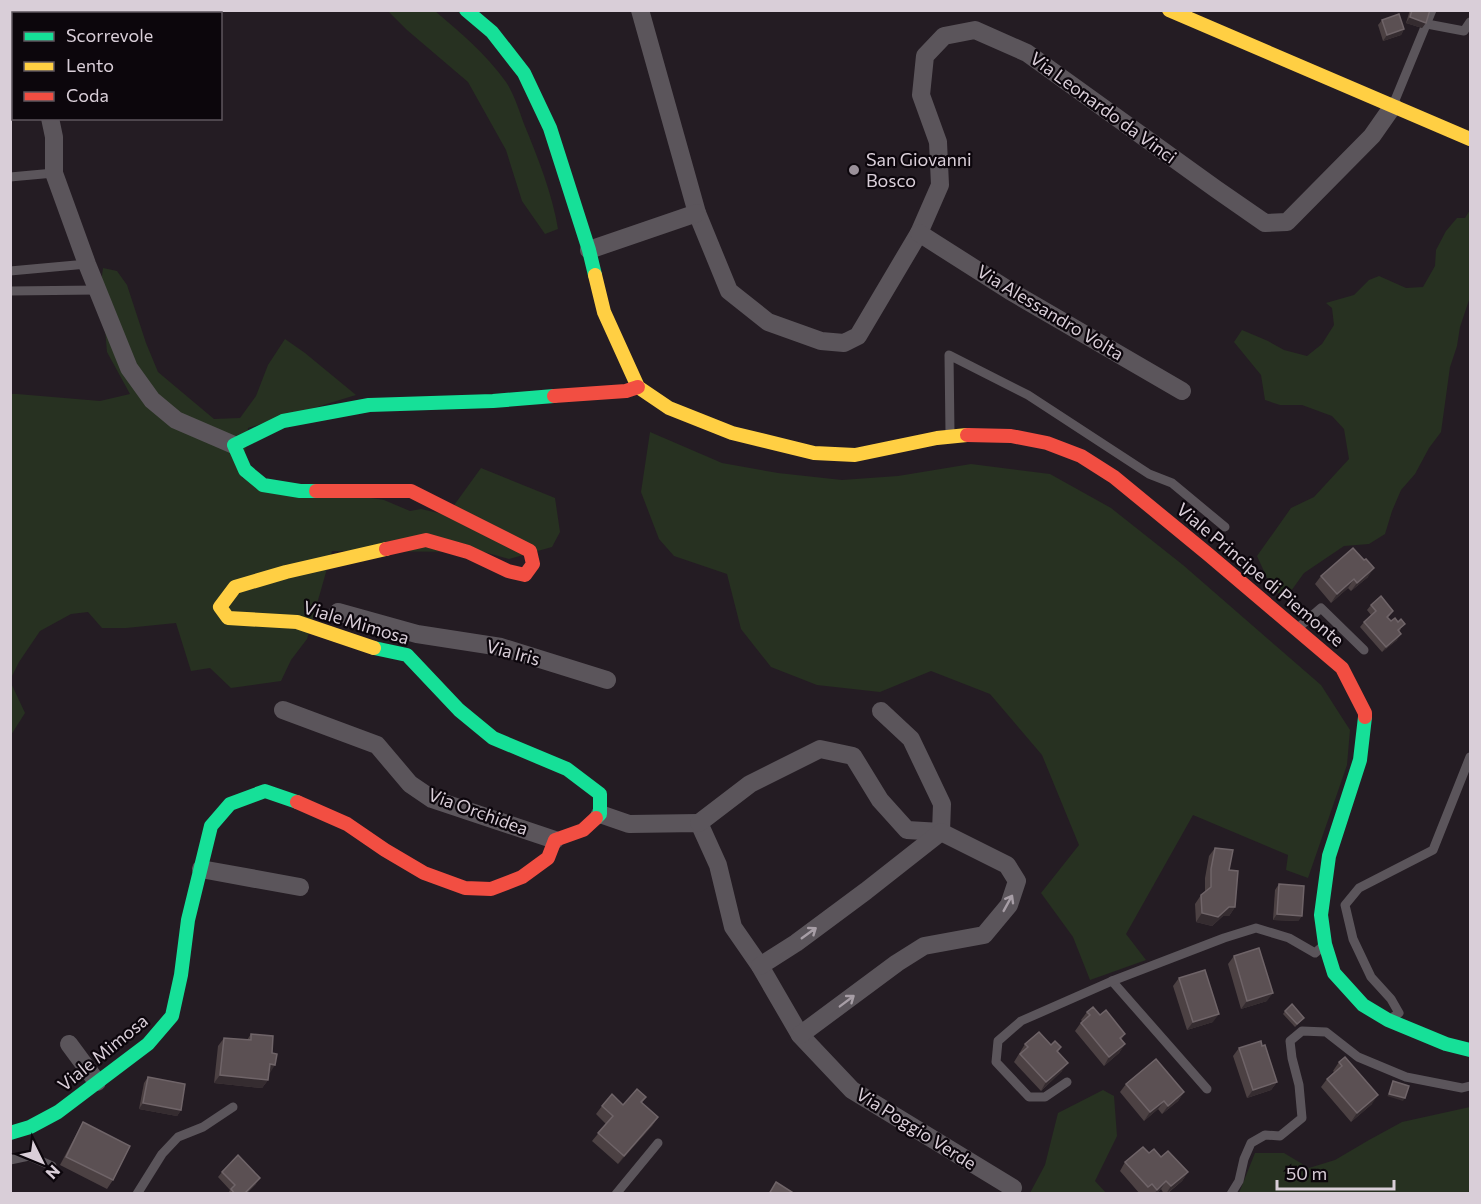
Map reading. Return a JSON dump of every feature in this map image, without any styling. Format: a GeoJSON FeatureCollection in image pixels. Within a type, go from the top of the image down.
{"type":"FeatureCollection","features":[{"type":"Feature","properties":{"kind":"street"},"geometry":{"type":"LineString","coordinates":[[50,120],[54,137],[54,173],[87,264],[129,368],[152,400],[176,420],[234,445],[283,421],[369,405],[493,401],[626,392],[638,387],[604,312],[589,250],[550,128],[524,73],[492,32],[466,10]]}},
{"type":"Feature","properties":{"kind":"street","name":"Via Leonardo da Vinci"},"geometry":{"type":"LineString","coordinates":[[640,10],[697,213],[729,291],[768,322],[821,341],[844,343],[858,336],[920,233],[940,185],[938,142],[921,95],[925,56],[944,36],[975,30],[1027,53],[1265,223],[1287,222],[1372,135],[1393,106]]}},
{"type":"Feature","properties":{"kind":"street"},"geometry":{"type":"LineString","coordinates":[[1169,10],[1470,139]]}},
{"type":"Feature","properties":{"kind":"street"},"geometry":{"type":"LineString","coordinates":[[589,250],[697,213]]}},
{"type":"Feature","properties":{"kind":"street","name":"Via Alessandro Volta"},"geometry":{"type":"LineString","coordinates":[[920,233],[1010,291],[1182,391]]}},
{"type":"Feature","properties":{"kind":"street","name":"Viale Principe di Piemonte"},"geometry":{"type":"LineString","coordinates":[[638,387],[669,408],[732,434],[814,453],[855,455],[950,436],[998,434],[1024,437],[1066,450],[1090,461],[1122,484],[1342,668],[1365,713],[1360,760],[1329,856],[1320,915],[1325,944],[1334,973],[1363,1005],[1388,1020],[1446,1044],[1470,1050]]}},
{"type":"Feature","properties":{"kind":"street","name":"Viale Mimosa"},"geometry":{"type":"LineString","coordinates":[[234,445],[245,470],[263,485],[300,491],[411,491],[530,551],[533,564],[525,575],[508,571],[468,552],[426,540],[286,572],[235,587],[220,607],[228,618],[297,622],[378,650],[407,655],[459,710],[493,738],[567,770],[600,794],[600,814]]}},
{"type":"Feature","properties":{"kind":"street","name":"Via Iris"},"geometry":{"type":"LineString","coordinates":[[338,612],[417,634],[501,647],[607,680]]}},
{"type":"Feature","properties":{"kind":"street"},"geometry":{"type":"LineString","coordinates":[[407,655],[417,634]]}},
{"type":"Feature","properties":{"kind":"street","name":"Via Orchidea"},"geometry":{"type":"LineString","coordinates":[[283,710],[377,745],[410,784],[432,800],[555,840]]}},
{"type":"Feature","properties":{"kind":"street"},"geometry":{"type":"LineString","coordinates":[[760,966],[796,943],[941,832],[942,804],[911,739],[881,711]]}},
{"type":"Feature","properties":{"kind":"street"},"geometry":{"type":"LineString","coordinates":[[555,840],[583,831],[600,814],[629,824],[699,823],[750,784],[820,749],[853,756],[880,800],[907,830],[941,832],[1007,865],[1017,881],[1009,905],[984,934],[924,946],[897,963],[800,1035]]}},
{"type":"Feature","properties":{"kind":"street","name":"Viale Mimosa"},"geometry":{"type":"LineString","coordinates":[[10,1133],[30,1127],[58,1112],[148,1044],[172,1016],[189,920],[211,826],[230,804],[264,791],[298,802],[347,824],[424,873],[465,888],[491,889],[522,877],[548,858],[555,840]]}},
{"type":"Feature","properties":{"kind":"street","name":"Via Poggio Verde"},"geometry":{"type":"LineString","coordinates":[[699,823],[718,865],[734,927],[760,966],[800,1035],[852,1090],[1013,1188]]}},
{"type":"Feature","properties":{"kind":"street"},"geometry":{"type":"LineString","coordinates":[[201,869],[300,888]]}},
{"type":"Feature","properties":{"kind":"street"},"geometry":{"type":"LineString","coordinates":[[69,1044],[97,1082]]}},
{"type":"Feature","properties":{"kind":"lane"},"geometry":{"type":"LineString","coordinates":[[1393,106],[1432,10]]}},
{"type":"Feature","properties":{"kind":"lane"},"geometry":{"type":"LineString","coordinates":[[1427,24],[1464,31],[1470,22]]}},
{"type":"Feature","properties":{"kind":"lane"},"geometry":{"type":"LineString","coordinates":[[10,177],[54,173]]}},
{"type":"Feature","properties":{"kind":"lane"},"geometry":{"type":"LineString","coordinates":[[10,271],[87,264]]}},
{"type":"Feature","properties":{"kind":"lane"},"geometry":{"type":"LineString","coordinates":[[10,291],[98,290]]}},
{"type":"Feature","properties":{"kind":"lane"},"geometry":{"type":"LineString","coordinates":[[950,436],[950,355],[1029,395],[1149,474],[1172,483],[1225,527]]}},
{"type":"Feature","properties":{"kind":"lane"},"geometry":{"type":"LineString","coordinates":[[1297,629],[1321,608],[1365,650]]}},
{"type":"Feature","properties":{"kind":"lane"},"geometry":{"type":"LineString","coordinates":[[1388,1020],[1399,1013],[1391,999],[1371,977],[1353,939],[1346,905],[1359,888],[1433,850],[1470,757]]}},
{"type":"Feature","properties":{"kind":"lane"},"geometry":{"type":"LineString","coordinates":[[1067,1082],[1045,1096],[1029,1097],[996,1062],[998,1041],[1021,1021],[1112,981],[1256,928],[1289,938],[1315,954],[1325,944]]}},
{"type":"Feature","properties":{"kind":"lane"},"geometry":{"type":"LineString","coordinates":[[1112,981],[1208,1089]]}},
{"type":"Feature","properties":{"kind":"lane"},"geometry":{"type":"LineString","coordinates":[[1231,1194],[1239,1181],[1244,1159],[1251,1143],[1264,1135],[1280,1136],[1302,1118],[1299,1085],[1290,1041],[1302,1031],[1326,1032],[1358,1057],[1406,1077],[1462,1088],[1470,1086]]}},
{"type":"Feature","properties":{"kind":"lane"},"geometry":{"type":"LineString","coordinates":[[137,1194],[162,1154],[177,1137],[203,1127],[233,1107]]}},
{"type":"Feature","properties":{"kind":"lane"},"geometry":{"type":"LineString","coordinates":[[616,1194],[658,1143]]}},
{"type":"Feature","properties":{"kind":"lane"},"geometry":{"type":"LineString","coordinates":[[10,1160],[29,1156],[52,1166]]}},
{"type":"Feature","properties":{"kind":"green space"},"geometry":{"type":"Polygon","coordinates":[[[388,11],[435,11],[473,44],[506,82],[539,163],[558,229],[545,234],[522,201],[506,150],[468,82],[388,11]]]}},
{"type":"Feature","properties":{"kind":"green space"},"geometry":{"type":"Polygon","coordinates":[[[1470,210],[1470,297],[1450,367],[1441,432],[1415,474],[1401,490],[1385,534],[1369,544],[1344,546],[1304,573],[1291,591],[1282,595],[1272,589],[1257,556],[1291,508],[1314,497],[1349,459],[1344,429],[1332,416],[1302,405],[1280,405],[1265,400],[1261,375],[1234,342],[1242,330],[1284,350],[1307,356],[1322,344],[1334,325],[1332,308],[1326,303],[1354,295],[1369,280],[1379,276],[1406,288],[1423,287],[1435,266],[1436,250],[1446,231],[1457,218],[1465,218],[1470,210]]]}},
{"type":"Feature","properties":{"kind":"green space"},"geometry":{"type":"Polygon","coordinates":[[[103,268],[117,271],[127,285],[158,372],[214,419],[240,418],[256,396],[268,365],[285,339],[356,395],[248,428],[242,478],[384,500],[410,511],[421,509],[447,515],[481,468],[555,498],[560,532],[552,547],[509,559],[484,552],[332,551],[307,639],[291,660],[281,681],[231,688],[210,668],[191,671],[176,623],[102,628],[88,612],[71,614],[40,631],[11,678],[11,394],[100,401],[130,394],[107,352],[101,283],[103,268]]]}},
{"type":"Feature","properties":{"kind":"green space"},"geometry":{"type":"Polygon","coordinates":[[[650,432],[722,463],[778,473],[842,480],[898,476],[971,464],[1050,474],[1111,508],[1183,565],[1321,685],[1350,730],[1347,765],[1308,878],[1286,870],[1288,855],[1193,815],[1126,934],[1146,960],[1090,980],[1073,937],[1041,893],[1079,845],[1042,755],[990,694],[931,671],[880,692],[817,685],[771,667],[741,629],[727,574],[674,556],[659,539],[641,492],[650,432]]]}},
{"type":"Feature","properties":{"kind":"green space"},"geometry":{"type":"Polygon","coordinates":[[[10,681],[25,713],[11,735],[10,735],[10,681]]]}},
{"type":"Feature","properties":{"kind":"green space"},"geometry":{"type":"Polygon","coordinates":[[[1103,1090],[1114,1096],[1117,1136],[1095,1181],[1106,1193],[1030,1193],[1045,1165],[1058,1113],[1103,1090]]]}},
{"type":"Feature","properties":{"kind":"green space"},"geometry":{"type":"Polygon","coordinates":[[[1470,1107],[1470,1193],[1239,1193],[1255,1153],[1284,1153],[1309,1168],[1335,1160],[1402,1122],[1470,1107]]]}},
{"type":"Feature","properties":{"kind":"building"},"geometry":{"type":"Polygon","coordinates":[[[1412,10],[1430,10],[1426,23],[1410,17],[1412,10]]]}},
{"type":"Feature","properties":{"kind":"building"},"geometry":{"type":"Polygon","coordinates":[[[1399,14],[1404,29],[1387,35],[1382,20],[1399,14]]]}},
{"type":"Feature","properties":{"kind":"building"},"geometry":{"type":"Polygon","coordinates":[[[1353,548],[1374,568],[1357,583],[1354,579],[1337,594],[1321,576],[1353,548]]]}},
{"type":"Feature","properties":{"kind":"building"},"geometry":{"type":"Polygon","coordinates":[[[1381,596],[1393,611],[1387,617],[1391,621],[1395,618],[1398,622],[1401,619],[1405,624],[1398,630],[1401,634],[1386,647],[1364,622],[1376,611],[1371,605],[1381,596]]]}},
{"type":"Feature","properties":{"kind":"building"},"geometry":{"type":"Polygon","coordinates":[[[1215,848],[1233,850],[1229,870],[1238,871],[1235,907],[1229,907],[1218,917],[1202,913],[1201,895],[1211,887],[1211,869],[1215,848]]]}},
{"type":"Feature","properties":{"kind":"building"},"geometry":{"type":"Polygon","coordinates":[[[1279,884],[1304,886],[1302,916],[1277,914],[1279,884]]]}},
{"type":"Feature","properties":{"kind":"building"},"geometry":{"type":"Polygon","coordinates":[[[1259,948],[1273,993],[1247,1001],[1234,956],[1259,948]]]}},
{"type":"Feature","properties":{"kind":"building"},"geometry":{"type":"Polygon","coordinates":[[[1205,970],[1219,1014],[1193,1022],[1179,978],[1205,970]]]}},
{"type":"Feature","properties":{"kind":"building"},"geometry":{"type":"Polygon","coordinates":[[[1292,1004],[1304,1018],[1297,1024],[1285,1011],[1292,1004]]]}},
{"type":"Feature","properties":{"kind":"building"},"geometry":{"type":"Polygon","coordinates":[[[1093,1007],[1100,1015],[1106,1010],[1125,1034],[1120,1038],[1125,1044],[1109,1057],[1081,1023],[1090,1015],[1087,1012],[1093,1007]]]}},
{"type":"Feature","properties":{"kind":"building"},"geometry":{"type":"Polygon","coordinates":[[[1039,1032],[1051,1045],[1055,1041],[1061,1047],[1057,1051],[1068,1063],[1046,1082],[1020,1054],[1028,1047],[1025,1044],[1039,1032]]]}},
{"type":"Feature","properties":{"kind":"building"},"geometry":{"type":"Polygon","coordinates":[[[251,1034],[273,1036],[272,1053],[277,1054],[275,1065],[270,1064],[268,1080],[220,1075],[224,1038],[251,1040],[251,1034]]]}},
{"type":"Feature","properties":{"kind":"building"},"geometry":{"type":"Polygon","coordinates":[[[1261,1041],[1262,1046],[1265,1045],[1277,1082],[1253,1090],[1239,1048],[1261,1041]]]}},
{"type":"Feature","properties":{"kind":"building"},"geometry":{"type":"Polygon","coordinates":[[[1345,1057],[1378,1095],[1357,1113],[1327,1079],[1342,1066],[1339,1062],[1345,1057]]]}},
{"type":"Feature","properties":{"kind":"building"},"geometry":{"type":"Polygon","coordinates":[[[1156,1059],[1184,1092],[1168,1106],[1164,1101],[1150,1112],[1126,1084],[1156,1059]]]}},
{"type":"Feature","properties":{"kind":"building"},"geometry":{"type":"Polygon","coordinates":[[[148,1077],[185,1084],[181,1110],[143,1103],[148,1077]]]}},
{"type":"Feature","properties":{"kind":"building"},"geometry":{"type":"Polygon","coordinates":[[[1393,1081],[1409,1086],[1405,1098],[1389,1094],[1393,1081]]]}},
{"type":"Feature","properties":{"kind":"building"},"geometry":{"type":"Polygon","coordinates":[[[637,1089],[646,1097],[641,1102],[658,1117],[624,1156],[598,1133],[613,1116],[602,1106],[612,1094],[623,1105],[637,1089]]]}},
{"type":"Feature","properties":{"kind":"building"},"geometry":{"type":"Polygon","coordinates":[[[83,1122],[130,1146],[113,1180],[66,1157],[83,1122]]]}},
{"type":"Feature","properties":{"kind":"building"},"geometry":{"type":"Polygon","coordinates":[[[1143,1147],[1149,1153],[1154,1149],[1161,1157],[1168,1151],[1188,1172],[1171,1186],[1166,1181],[1157,1190],[1152,1184],[1148,1187],[1125,1162],[1143,1147]]]}},
{"type":"Feature","properties":{"kind":"building"},"geometry":{"type":"Polygon","coordinates":[[[238,1155],[260,1178],[244,1194],[235,1194],[231,1189],[235,1185],[222,1172],[238,1155]]]}},
{"type":"Feature","properties":{"kind":"building"},"geometry":{"type":"Polygon","coordinates":[[[776,1182],[795,1194],[769,1194],[776,1182]]]}},
{"type":"Feature","properties":{"kind":"traffic: fast"},"geometry":{"type":"LineString","coordinates":[[466,10],[492,32],[524,73],[550,128],[595,275]]}},
{"type":"Feature","properties":{"kind":"traffic: fast"},"geometry":{"type":"LineString","coordinates":[[316,491],[263,485],[245,470],[234,445],[283,421],[369,405],[493,401],[554,396]]}},
{"type":"Feature","properties":{"kind":"traffic: fast"},"geometry":{"type":"LineString","coordinates":[[374,648],[407,655],[459,710],[493,738],[567,769],[600,794],[600,814],[596,818]]}},
{"type":"Feature","properties":{"kind":"traffic: fast"},"geometry":{"type":"LineString","coordinates":[[1365,717],[1360,760],[1329,856],[1321,915],[1325,944],[1334,973],[1363,1005],[1388,1020],[1446,1044],[1470,1050]]}},
{"type":"Feature","properties":{"kind":"traffic: fast"},"geometry":{"type":"LineString","coordinates":[[10,1133],[30,1127],[58,1112],[148,1044],[172,1016],[181,975],[188,920],[211,826],[230,804],[265,791],[297,802]]}},
{"type":"Feature","properties":{"kind":"traffic: slow"},"geometry":{"type":"LineString","coordinates":[[1169,10],[1470,139]]}},
{"type":"Feature","properties":{"kind":"traffic: slow"},"geometry":{"type":"LineString","coordinates":[[595,275],[604,312],[638,387],[669,408],[732,433],[814,453],[855,455],[937,438],[967,435]]}},
{"type":"Feature","properties":{"kind":"traffic: slow"},"geometry":{"type":"LineString","coordinates":[[374,648],[297,622],[228,618],[220,607],[235,587],[286,572],[386,549]]}},
{"type":"Feature","properties":{"kind":"traffic: jam"},"geometry":{"type":"LineString","coordinates":[[554,396],[626,391],[638,387]]}},
{"type":"Feature","properties":{"kind":"traffic: jam"},"geometry":{"type":"LineString","coordinates":[[967,435],[1011,436],[1047,443],[1081,456],[1114,477],[1342,668],[1365,717]]}},
{"type":"Feature","properties":{"kind":"traffic: jam"},"geometry":{"type":"LineString","coordinates":[[316,491],[411,491],[530,551],[533,564],[525,575],[508,571],[468,552],[426,540],[386,549]]}},
{"type":"Feature","properties":{"kind":"traffic: jam"},"geometry":{"type":"LineString","coordinates":[[297,802],[347,824],[424,873],[465,888],[491,889],[522,877],[548,858],[555,840],[583,830],[596,818]]}},
{"type":"Feature","properties":{"kind":"place","name":"San Giovanni Bosco"},"geometry":{"type":"Point","coordinates":[854,170]}}]}
